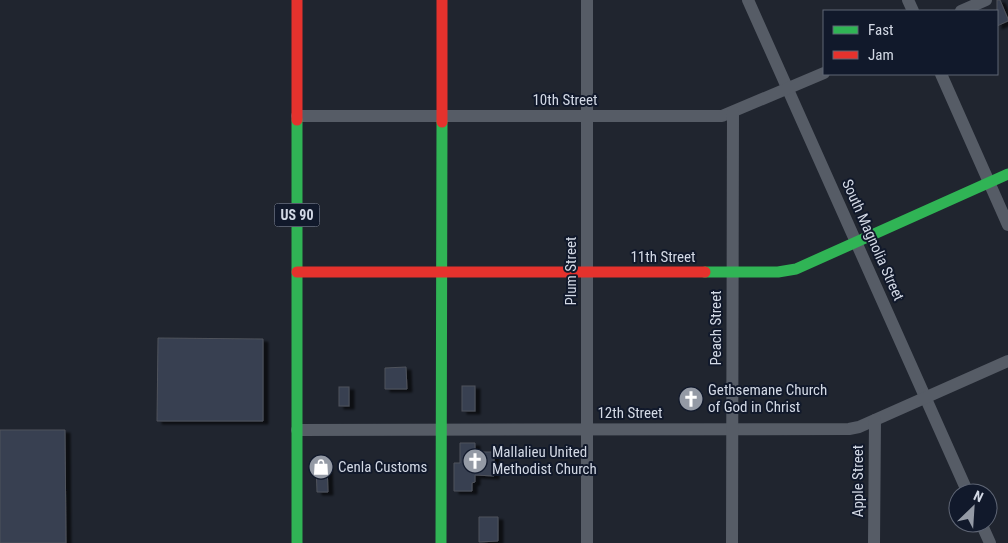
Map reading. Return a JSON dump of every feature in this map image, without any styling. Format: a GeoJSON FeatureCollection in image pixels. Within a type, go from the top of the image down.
{"type":"FeatureCollection","features":[{"type":"Feature","properties":{"kind":"main road","name":"US 90"},"geometry":{"type":"LineString","coordinates":[[297,543],[298,0]]}},
{"type":"Feature","properties":{"kind":"main road"},"geometry":{"type":"LineString","coordinates":[[441,543],[442,0]]}},
{"type":"Feature","properties":{"kind":"main road","name":"11th Street"},"geometry":{"type":"LineString","coordinates":[[296,272],[778,272],[796,270],[1008,174]]}},
{"type":"Feature","properties":{"kind":"street","name":"Plum Street"},"geometry":{"type":"LineString","coordinates":[[587,0],[587,543]]}},
{"type":"Feature","properties":{"kind":"street","name":"South Magnolia Street"},"geometry":{"type":"LineString","coordinates":[[748,0],[963,483]]}},
{"type":"Feature","properties":{"kind":"street"},"geometry":{"type":"LineString","coordinates":[[963,10],[986,0]]}},
{"type":"Feature","properties":{"kind":"street","name":"10th Street"},"geometry":{"type":"LineString","coordinates":[[297,116],[710,117],[722,116],[733,112],[823,73]]}},
{"type":"Feature","properties":{"kind":"street"},"geometry":{"type":"LineString","coordinates":[[941,75],[1008,225]]}},
{"type":"Feature","properties":{"kind":"street","name":"Peach Street"},"geometry":{"type":"LineString","coordinates":[[732,543],[733,112]]}},
{"type":"Feature","properties":{"kind":"street","name":"12th Street"},"geometry":{"type":"LineString","coordinates":[[297,430],[849,429],[859,427],[1008,361]]}},
{"type":"Feature","properties":{"kind":"street","name":"Apple Street"},"geometry":{"type":"LineString","coordinates":[[874,543],[875,420]]}},
{"type":"Feature","properties":{"kind":"building"},"geometry":{"type":"Polygon","coordinates":[[[997,0],[1000,0],[1008,21],[998,26],[998,10],[997,0]]]}},
{"type":"Feature","properties":{"kind":"building"},"geometry":{"type":"Polygon","coordinates":[[[158,338],[263,339],[263,421],[157,421],[158,338]]]}},
{"type":"Feature","properties":{"kind":"building"},"geometry":{"type":"Polygon","coordinates":[[[406,367],[407,389],[385,389],[385,368],[406,367]]]}},
{"type":"Feature","properties":{"kind":"building"},"geometry":{"type":"Polygon","coordinates":[[[462,386],[475,386],[475,411],[462,411],[462,386]]]}},
{"type":"Feature","properties":{"kind":"building"},"geometry":{"type":"Polygon","coordinates":[[[339,387],[349,387],[349,406],[339,406],[339,387]]]}},
{"type":"Feature","properties":{"kind":"building"},"geometry":{"type":"Polygon","coordinates":[[[0,430],[65,430],[66,543],[0,543],[0,430]]]}},
{"type":"Feature","properties":{"kind":"building"},"geometry":{"type":"Polygon","coordinates":[[[460,443],[475,443],[475,452],[494,452],[494,476],[475,475],[472,491],[454,491],[454,463],[460,463],[460,443]]]}},
{"type":"Feature","properties":{"kind":"building"},"geometry":{"type":"Polygon","coordinates":[[[316,463],[327,463],[328,492],[317,492],[316,463]]]}},
{"type":"Feature","properties":{"kind":"building"},"geometry":{"type":"Polygon","coordinates":[[[479,517],[498,517],[498,541],[479,542],[479,517]]]}},
{"type":"Feature","properties":{"kind":"traffic: fast"},"geometry":{"type":"LineString","coordinates":[[297,120],[297,543]]}},
{"type":"Feature","properties":{"kind":"traffic: fast"},"geometry":{"type":"LineString","coordinates":[[441,543],[442,122]]}},
{"type":"Feature","properties":{"kind":"traffic: fast"},"geometry":{"type":"LineString","coordinates":[[705,272],[778,272],[796,269],[1008,174]]}},
{"type":"Feature","properties":{"kind":"traffic: jam"},"geometry":{"type":"LineString","coordinates":[[297,0],[297,120]]}},
{"type":"Feature","properties":{"kind":"traffic: jam"},"geometry":{"type":"LineString","coordinates":[[442,0],[442,122]]}},
{"type":"Feature","properties":{"kind":"traffic: jam"},"geometry":{"type":"LineString","coordinates":[[297,272],[705,272]]}},
{"type":"Feature","properties":{"kind":"place","name":"Gethsemane Church of God in Christ"},"geometry":{"type":"Point","coordinates":[691,399]}},
{"type":"Feature","properties":{"kind":"place","name":"Mallalieu United Methodist Church"},"geometry":{"type":"Point","coordinates":[475,461]}},
{"type":"Feature","properties":{"kind":"place","name":"Cenla Customs"},"geometry":{"type":"Point","coordinates":[321,467]}}]}
